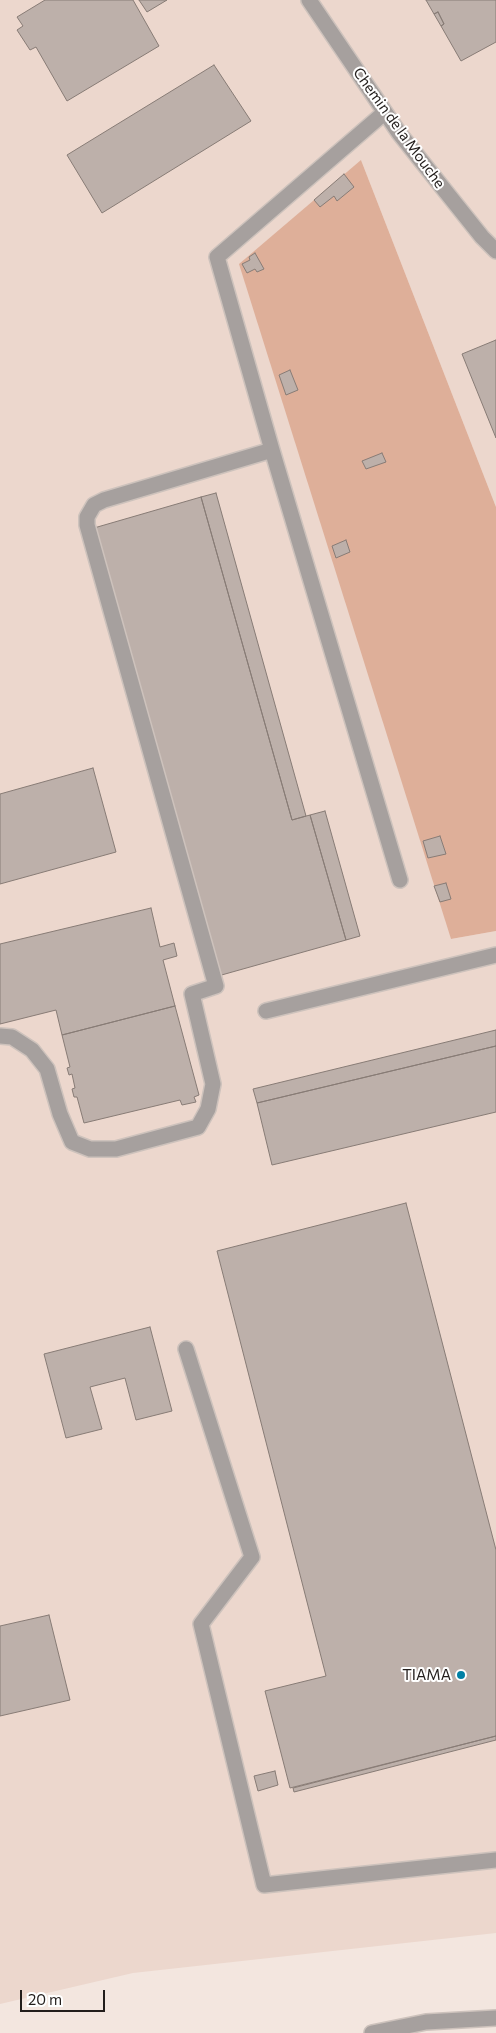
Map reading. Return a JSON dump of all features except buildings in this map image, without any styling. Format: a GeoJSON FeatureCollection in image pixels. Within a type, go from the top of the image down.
{"type":"FeatureCollection","features":[{"type":"Feature","properties":{"kind":"street","name":"Chemin de la Mouche"},"geometry":{"type":"LineString","coordinates":[[310,0],[384,113],[482,237],[496,251]]}},
{"type":"Feature","properties":{"kind":"street"},"geometry":{"type":"LineString","coordinates":[[384,113],[217,257],[272,450],[400,880]]}},
{"type":"Feature","properties":{"kind":"street"},"geometry":{"type":"LineString","coordinates":[[0,1036],[12,1038],[32,1050],[47,1069],[60,1114],[72,1142],[90,1149],[116,1149],[198,1126],[208,1109],[212,1084],[192,994],[216,986],[90,535],[87,517],[94,505],[104,500],[272,450]]}},
{"type":"Feature","properties":{"kind":"street"},"geometry":{"type":"LineString","coordinates":[[266,1011],[496,955]]}},
{"type":"Feature","properties":{"kind":"street"},"geometry":{"type":"LineString","coordinates":[[186,1349],[252,1557],[201,1624],[264,1885],[496,1860]]}},
{"type":"Feature","properties":{"kind":"street"},"geometry":{"type":"LineString","coordinates":[[372,2033],[426,2022],[496,2018]]}},
{"type":"Feature","properties":{"kind":"shaded area"},"geometry":{"type":"Polygon","coordinates":[[[0,0],[496,0],[496,507],[361,160],[451,939],[496,931],[496,1933],[133,1973],[0,2004],[0,0]]]}},
{"type":"Feature","properties":{"kind":"shaded area"},"geometry":{"type":"Polygon","coordinates":[[[361,160],[496,507],[496,931],[451,939],[239,264],[361,160]]]}},
{"type":"Feature","properties":{"kind":"place","name":"TIAMA"},"geometry":{"type":"Point","coordinates":[461,1675]}}]}
